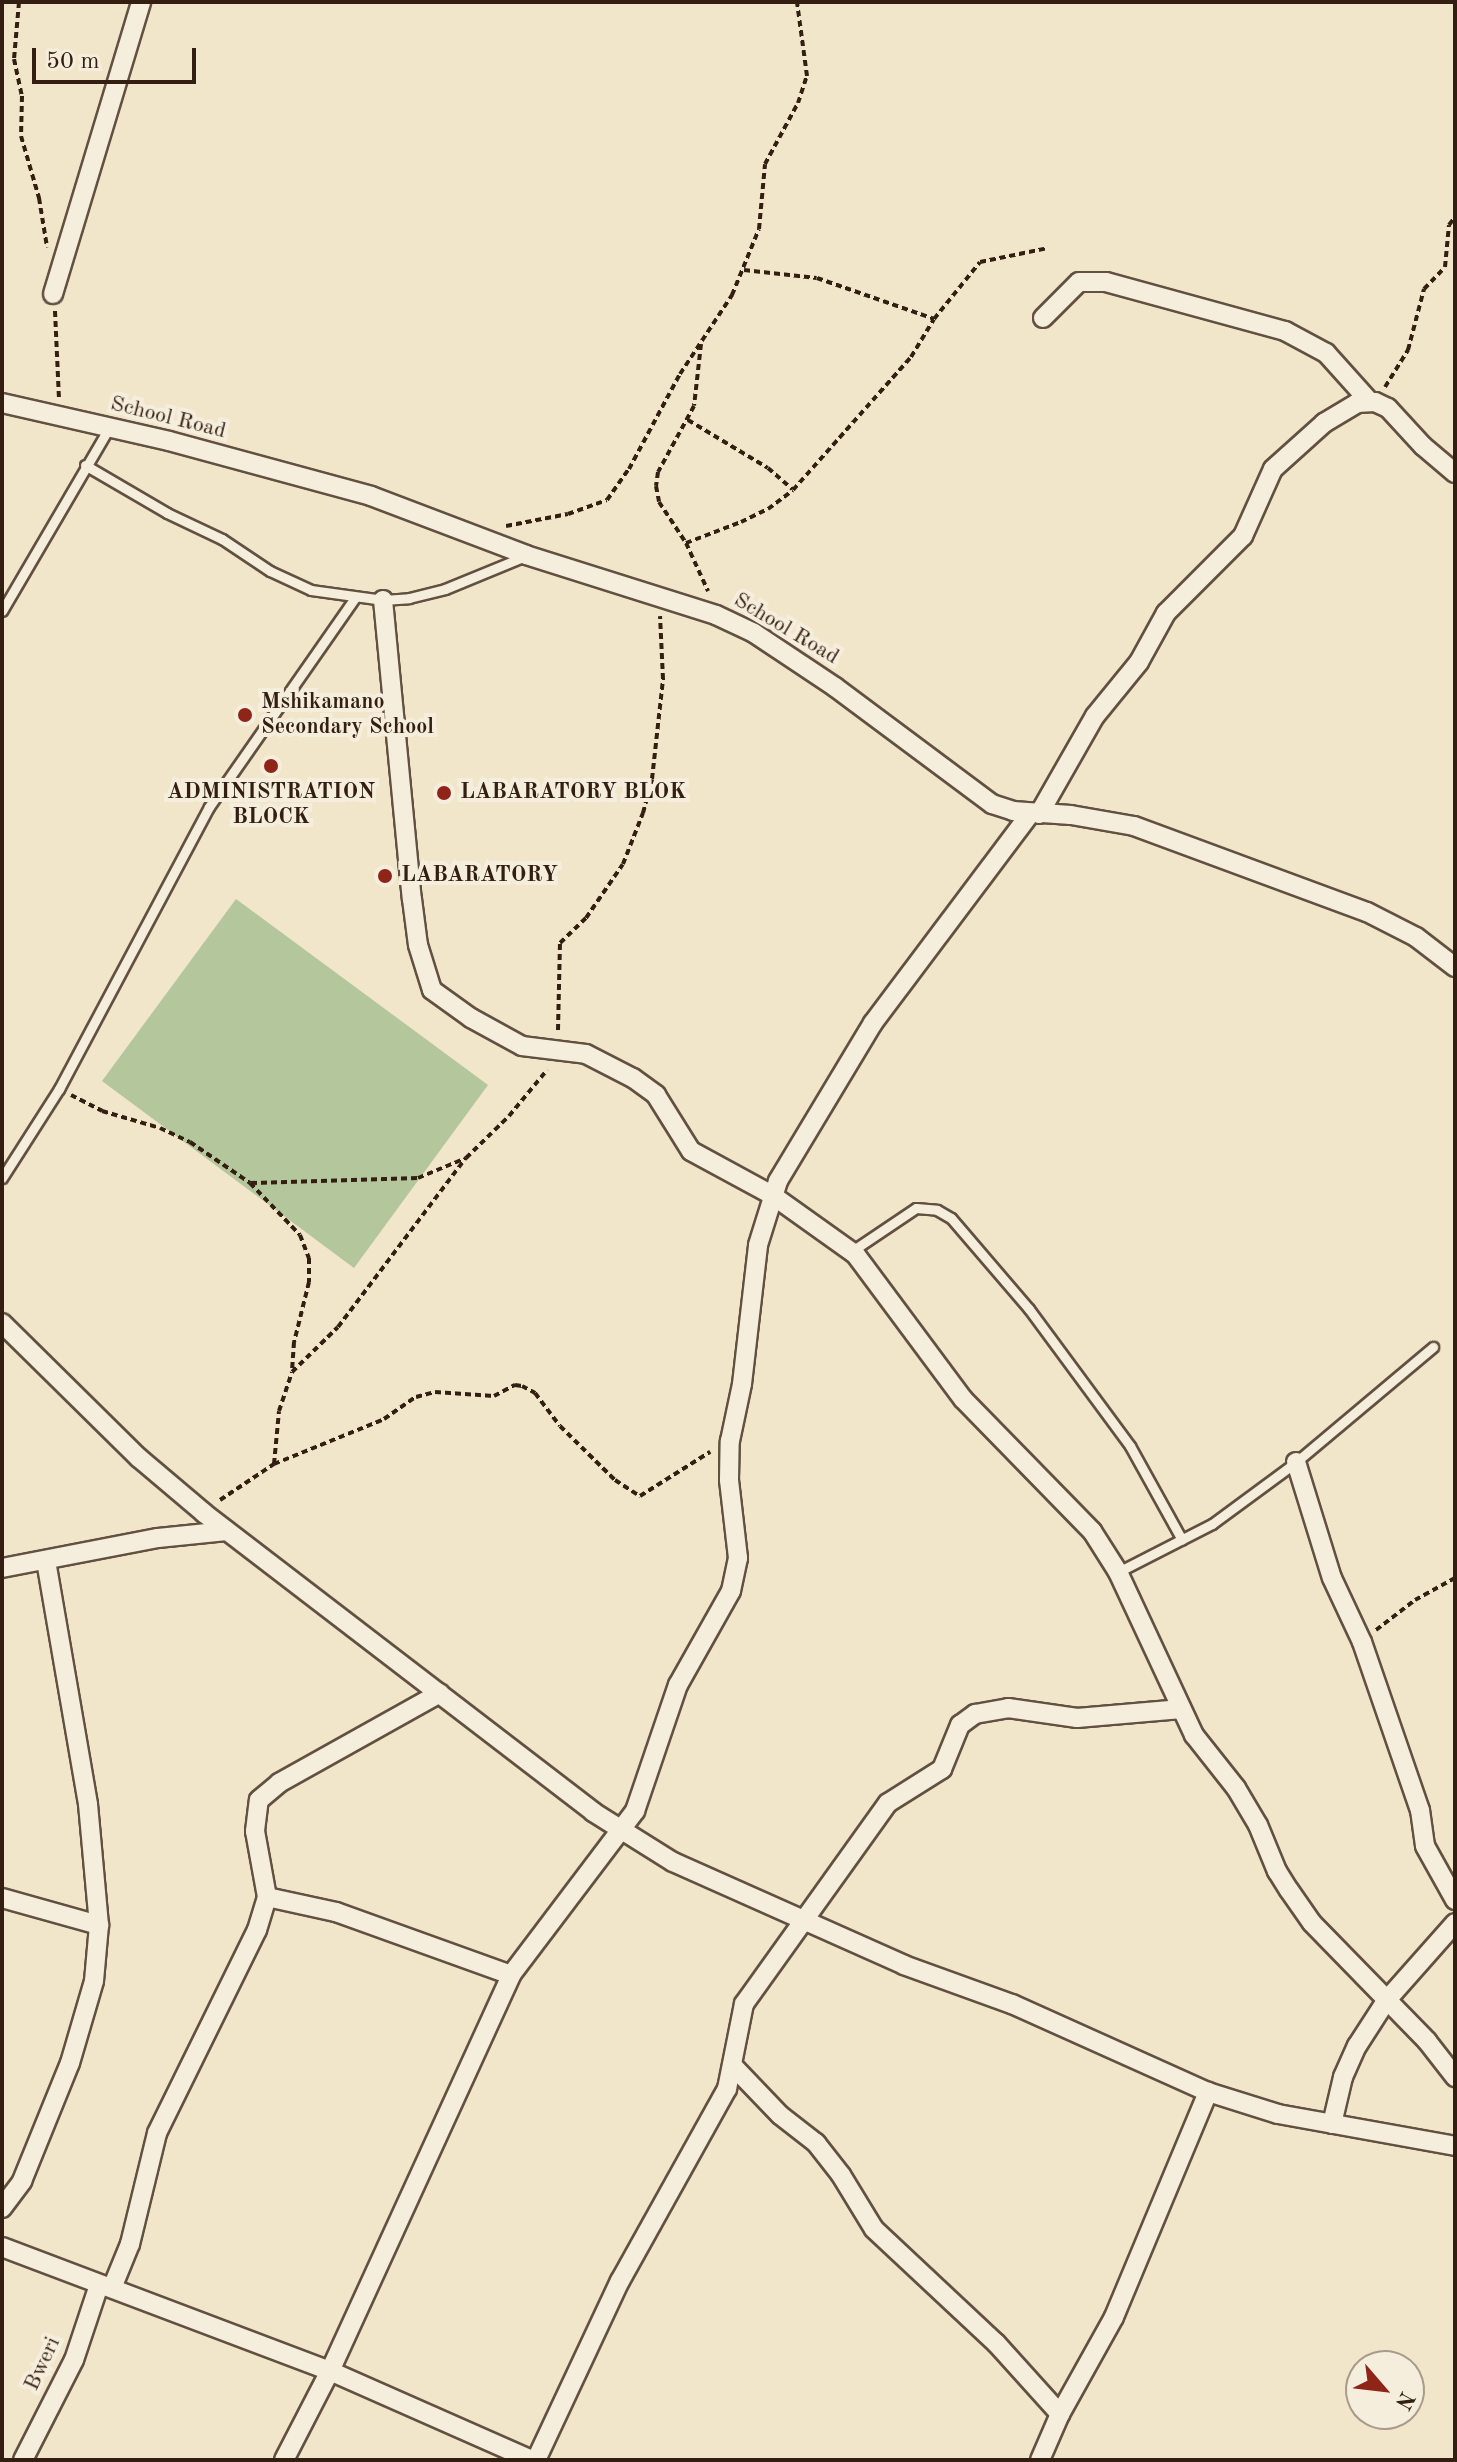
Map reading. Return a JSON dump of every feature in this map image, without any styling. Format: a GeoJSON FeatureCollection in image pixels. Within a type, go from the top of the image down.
{"type":"FeatureCollection","features":[{"type":"Feature","properties":{"kind":"street"},"geometry":{"type":"LineString","coordinates":[[53,294],[141,2]]}},
{"type":"Feature","properties":{"kind":"street"},"geometry":{"type":"LineString","coordinates":[[1043,318],[1079,282],[1106,282],[1285,331],[1326,353],[1372,401],[1388,408],[1423,446],[1455,473]]}},
{"type":"Feature","properties":{"kind":"street"},"geometry":{"type":"LineString","coordinates":[[284,2460],[330,2371],[511,1975],[621,1832],[642,1797],[678,1685],[734,1581],[738,1558],[729,1480],[730,1441],[746,1358],[758,1245],[772,1195],[873,1023],[1035,814],[1095,716],[1139,662],[1166,613],[1243,536],[1273,469],[1324,423],[1357,403],[1372,401]]}},
{"type":"Feature","properties":{"kind":"street","name":"School Road"},"geometry":{"type":"LineString","coordinates":[[2,403],[371,496],[526,555],[716,615],[754,633],[847,695],[924,756],[992,804],[1035,814],[1071,815],[1134,826],[1272,879],[1323,894],[1416,937],[1455,967]]}},
{"type":"Feature","properties":{"kind":"street"},"geometry":{"type":"LineString","coordinates":[[383,600],[414,915],[418,945],[432,990],[522,1046],[586,1054],[633,1078],[656,1095],[691,1151],[772,1195],[852,1251],[963,1399],[1092,1531],[1118,1572],[1194,1735],[1236,1788],[1258,1825],[1277,1871],[1305,1912],[1427,2041],[1455,2077]]}},
{"type":"Feature","properties":{"kind":"street"},"geometry":{"type":"LineString","coordinates":[[2,1323],[139,1458],[204,1513],[621,1832],[673,1862],[949,1984],[1012,2004],[1208,2092],[1278,2114],[1455,2146]]}},
{"type":"Feature","properties":{"kind":"street"},"geometry":{"type":"LineString","coordinates":[[1296,1462],[1336,1588],[1362,1642],[1420,1810],[1425,1846],[1455,1900]]}},
{"type":"Feature","properties":{"kind":"street"},"geometry":{"type":"LineString","coordinates":[[2,1568],[46,1562],[158,1538],[227,1531]]}},
{"type":"Feature","properties":{"kind":"street"},"geometry":{"type":"LineString","coordinates":[[2,2208],[22,2181],[70,2063],[94,1981],[99,1925],[88,1804],[46,1562]]}},
{"type":"Feature","properties":{"kind":"street"},"geometry":{"type":"LineString","coordinates":[[440,1693],[266,1792],[259,1800],[255,1819],[267,1897],[336,1912],[511,1975]]}},
{"type":"Feature","properties":{"kind":"street"},"geometry":{"type":"LineString","coordinates":[[2,2247],[330,2371],[534,2460],[620,2281],[718,2107],[734,2067],[736,2036],[744,2004],[888,1803],[942,1769],[960,1725],[969,1717],[1008,1708],[1077,1718],[1182,1709]]}},
{"type":"Feature","properties":{"kind":"street","name":"Bweri"},"geometry":{"type":"LineString","coordinates":[[23,2460],[74,2360],[105,2286],[130,2244],[157,2133],[257,1930],[267,1897]]}},
{"type":"Feature","properties":{"kind":"street"},"geometry":{"type":"LineString","coordinates":[[2,1898],[99,1925]]}},
{"type":"Feature","properties":{"kind":"street"},"geometry":{"type":"LineString","coordinates":[[1332,2124],[1343,2077],[1357,2046],[1386,2001],[1455,1923]]}},
{"type":"Feature","properties":{"kind":"street"},"geometry":{"type":"LineString","coordinates":[[734,2067],[780,2115],[816,2143],[841,2175],[874,2229],[996,2343],[1060,2414]]}},
{"type":"Feature","properties":{"kind":"street"},"geometry":{"type":"LineString","coordinates":[[1040,2460],[1060,2414],[1114,2317],[1208,2092]]}},
{"type":"Feature","properties":{"kind":"lane"},"geometry":{"type":"LineString","coordinates":[[2,611],[109,428]]}},
{"type":"Feature","properties":{"kind":"lane"},"geometry":{"type":"LineString","coordinates":[[85,465],[167,513],[222,539],[270,571],[311,590],[383,600],[445,589],[526,555]]}},
{"type":"Feature","properties":{"kind":"lane"},"geometry":{"type":"LineString","coordinates":[[2,1178],[59,1089],[209,807],[355,598]]}},
{"type":"Feature","properties":{"kind":"lane"},"geometry":{"type":"LineString","coordinates":[[852,1251],[916,1208],[937,1210],[951,1218],[1021,1299],[1130,1446],[1182,1540]]}},
{"type":"Feature","properties":{"kind":"lane"},"geometry":{"type":"LineString","coordinates":[[1118,1572],[1212,1524],[1296,1462],[1433,1347]]}},
{"type":"Feature","properties":{"kind":"path"},"geometry":{"type":"LineString","coordinates":[[19,2],[14,59],[22,96],[21,136],[39,198],[48,257]]}},
{"type":"Feature","properties":{"kind":"path"},"geometry":{"type":"LineString","coordinates":[[464,531],[534,522],[607,500],[618,487],[660,407],[744,270],[759,229],[765,164],[798,103],[807,76],[797,2]]}},
{"type":"Feature","properties":{"kind":"path"},"geometry":{"type":"LineString","coordinates":[[1372,401],[1408,350],[1424,289],[1445,267],[1449,225],[1455,217]]}},
{"type":"Feature","properties":{"kind":"path"},"geometry":{"type":"LineString","coordinates":[[686,543],[754,516],[793,490],[911,357],[934,319],[980,262],[1048,248]]}},
{"type":"Feature","properties":{"kind":"path"},"geometry":{"type":"LineString","coordinates":[[744,270],[817,278],[934,319]]}},
{"type":"Feature","properties":{"kind":"path"},"geometry":{"type":"LineString","coordinates":[[53,294],[59,416]]}},
{"type":"Feature","properties":{"kind":"path"},"geometry":{"type":"LineString","coordinates":[[701,341],[698,391],[688,420],[658,472],[656,486],[659,502],[701,572],[716,615]]}},
{"type":"Feature","properties":{"kind":"path"},"geometry":{"type":"LineString","coordinates":[[688,420],[768,468],[793,490]]}},
{"type":"Feature","properties":{"kind":"path"},"geometry":{"type":"LineString","coordinates":[[586,1054],[557,1027],[560,943],[586,918],[623,864],[643,813],[657,754],[662,708],[659,598]]}},
{"type":"Feature","properties":{"kind":"path"},"geometry":{"type":"LineString","coordinates":[[292,1372],[338,1327],[466,1158],[509,1116],[561,1052]]}},
{"type":"Feature","properties":{"kind":"path"},"geometry":{"type":"LineString","coordinates":[[59,1089],[102,1111],[160,1128],[190,1142],[250,1183],[300,1235],[309,1258],[309,1282],[294,1342],[292,1372],[279,1411],[274,1464]]}},
{"type":"Feature","properties":{"kind":"path"},"geometry":{"type":"LineString","coordinates":[[250,1183],[418,1178],[466,1158]]}},
{"type":"Feature","properties":{"kind":"path"},"geometry":{"type":"LineString","coordinates":[[204,1513],[234,1489],[274,1464],[384,1419],[424,1394],[460,1391],[494,1396],[515,1385],[535,1393],[576,1442],[636,1495],[645,1495],[682,1467],[730,1441]]}},
{"type":"Feature","properties":{"kind":"path"},"geometry":{"type":"LineString","coordinates":[[1362,1642],[1415,1600],[1455,1578]]}},
{"type":"Feature","properties":{"kind":"green space"},"geometry":{"type":"Polygon","coordinates":[[[236,899],[488,1085],[354,1268],[102,1081],[236,899]]]}},
{"type":"Feature","properties":{"kind":"place","name":"Mshikamano Secondary School"},"geometry":{"type":"Point","coordinates":[245,715]}},
{"type":"Feature","properties":{"kind":"place","name":"ADMINISTRATION BLOCK"},"geometry":{"type":"Point","coordinates":[271,766]}},
{"type":"Feature","properties":{"kind":"place","name":"LABARATORY BLOK"},"geometry":{"type":"Point","coordinates":[444,793]}},
{"type":"Feature","properties":{"kind":"place","name":"LABARATORY"},"geometry":{"type":"Point","coordinates":[385,876]}}]}
